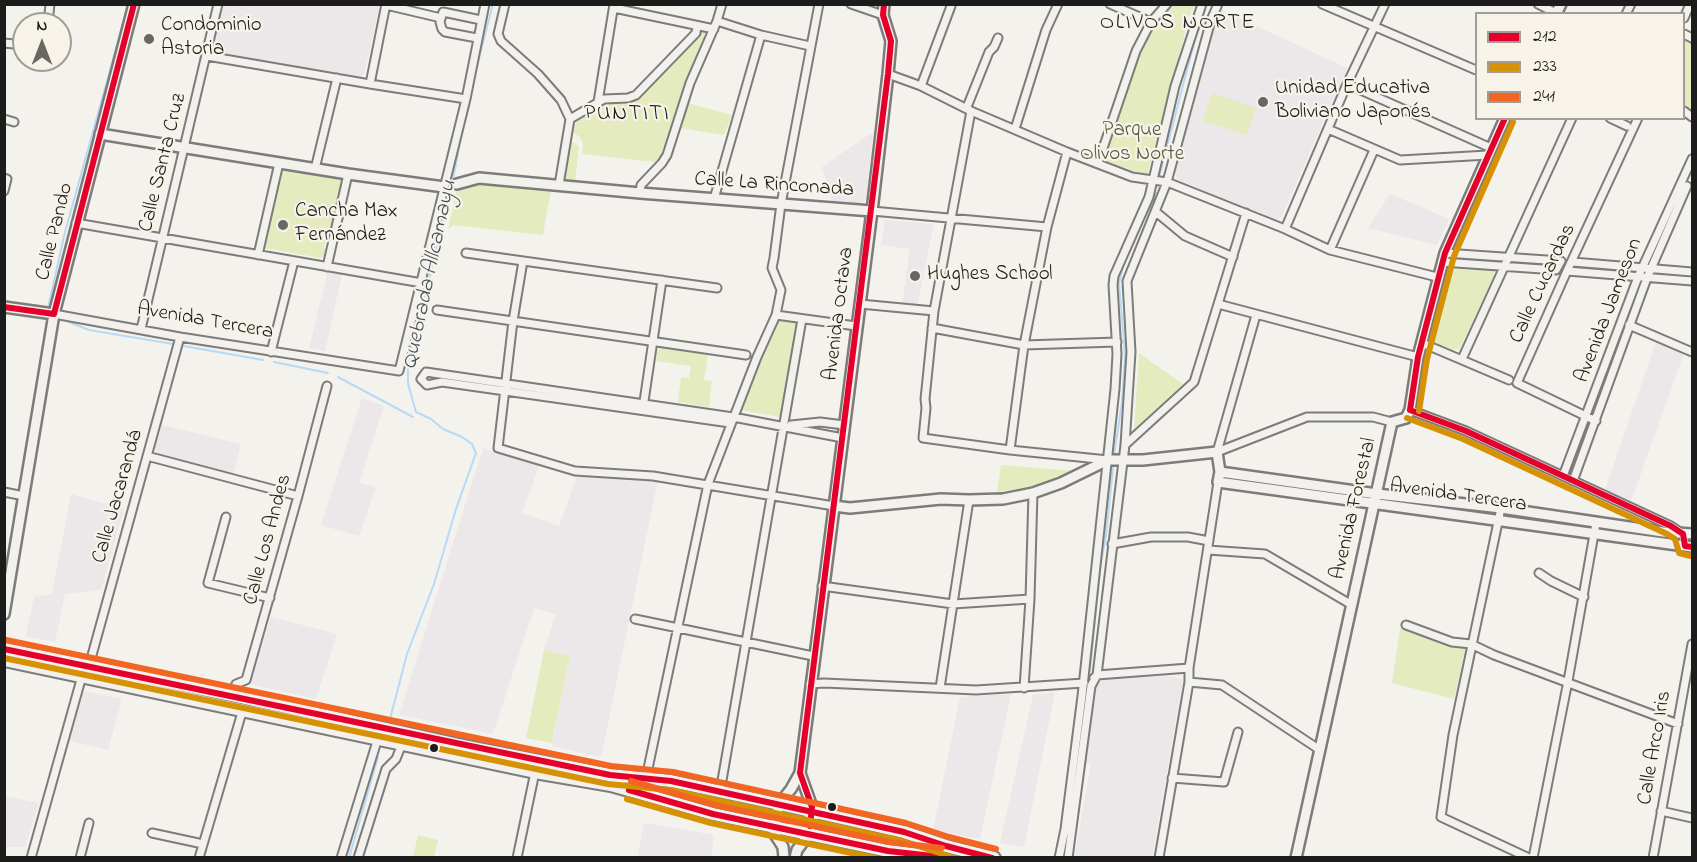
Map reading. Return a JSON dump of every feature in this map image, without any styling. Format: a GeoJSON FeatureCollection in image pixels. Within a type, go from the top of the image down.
{"type":"FeatureCollection","features":[{"type":"Feature","properties":{"kind":"highway"},"geometry":{"type":"LineString","coordinates":[[4,648],[86,671],[243,709],[535,772],[611,785],[713,814],[775,823],[792,830],[805,839],[942,858]]}},
{"type":"Feature","properties":{"kind":"highway"},"geometry":{"type":"LineString","coordinates":[[4,660],[232,695],[459,745],[610,775],[671,781],[720,792],[782,800],[796,808],[904,832],[994,858]]}},
{"type":"Feature","properties":{"kind":"highway"},"geometry":{"type":"LineString","coordinates":[[775,823],[782,814],[796,808]]}},
{"type":"Feature","properties":{"kind":"highway"},"geometry":{"type":"LineString","coordinates":[[792,830],[806,824],[811,810]]}},
{"type":"Feature","properties":{"kind":"street","name":"Calle Pando"},"geometry":{"type":"LineString","coordinates":[[4,614],[54,314],[134,4]]}},
{"type":"Feature","properties":{"kind":"street","name":"Calle Santa Cruz"},"geometry":{"type":"LineString","coordinates":[[141,329],[218,4]]}},
{"type":"Feature","properties":{"kind":"street"},"geometry":{"type":"LineString","coordinates":[[76,223],[422,283],[449,186],[485,4]]}},
{"type":"Feature","properties":{"kind":"street"},"geometry":{"type":"LineString","coordinates":[[505,4],[498,34],[501,41],[538,74],[561,100],[570,118],[559,186]]}},
{"type":"Feature","properties":{"kind":"street"},"geometry":{"type":"LineString","coordinates":[[640,193],[641,185],[667,155],[690,83],[722,4]]}},
{"type":"Feature","properties":{"kind":"street"},"geometry":{"type":"LineString","coordinates":[[646,778],[708,484],[757,357],[776,315],[781,290],[772,268],[781,204],[819,4]]}},
{"type":"Feature","properties":{"kind":"street"},"geometry":{"type":"LineString","coordinates":[[851,4],[883,15]]}},
{"type":"Feature","properties":{"kind":"street","name":"Avenida Octava"},"geometry":{"type":"LineString","coordinates":[[811,810],[800,773],[888,74],[891,41],[883,15],[884,4]]}},
{"type":"Feature","properties":{"kind":"street"},"geometry":{"type":"LineString","coordinates":[[1015,129],[1046,30],[1058,4]]}},
{"type":"Feature","properties":{"kind":"street"},"geometry":{"type":"LineString","coordinates":[[1110,4],[1151,22]]}},
{"type":"Feature","properties":{"kind":"street"},"geometry":{"type":"LineString","coordinates":[[1098,163],[1136,51],[1151,22],[1167,4]]}},
{"type":"Feature","properties":{"kind":"street"},"geometry":{"type":"LineString","coordinates":[[1059,858],[1065,829],[1115,389],[1117,342],[1114,276],[1149,197],[1175,86],[1194,22],[1202,4]]}},
{"type":"Feature","properties":{"kind":"street"},"geometry":{"type":"LineString","coordinates":[[1068,858],[1091,686],[1097,675],[1125,445],[1131,351],[1127,280],[1167,182],[1211,20],[1218,4]]}},
{"type":"Feature","properties":{"kind":"street"},"geometry":{"type":"LineString","coordinates":[[1322,4],[1475,70]]}},
{"type":"Feature","properties":{"kind":"street"},"geometry":{"type":"LineString","coordinates":[[1285,229],[1347,84],[1385,4]]}},
{"type":"Feature","properties":{"kind":"street"},"geometry":{"type":"LineString","coordinates":[[1538,4],[1558,11]]}},
{"type":"Feature","properties":{"kind":"street"},"geometry":{"type":"LineString","coordinates":[[370,84],[386,5],[441,18]]}},
{"type":"Feature","properties":{"kind":"street"},"geometry":{"type":"LineString","coordinates":[[598,102],[614,6],[697,26],[715,25],[810,46]]}},
{"type":"Feature","properties":{"kind":"street"},"geometry":{"type":"LineString","coordinates":[[921,86],[951,6]]}},
{"type":"Feature","properties":{"kind":"street"},"geometry":{"type":"LineString","coordinates":[[477,38],[446,32],[441,26],[441,18],[443,12],[481,20]]}},
{"type":"Feature","properties":{"kind":"street"},"geometry":{"type":"LineString","coordinates":[[570,118],[604,99],[628,98],[636,95],[696,33],[697,26]]}},
{"type":"Feature","properties":{"kind":"street"},"geometry":{"type":"LineString","coordinates":[[714,199],[761,35]]}},
{"type":"Feature","properties":{"kind":"street"},"geometry":{"type":"LineString","coordinates":[[998,38],[989,52],[969,109],[934,311],[923,438],[1010,450],[1122,460],[1217,452],[1307,417],[1373,417],[1392,422]]}},
{"type":"Feature","properties":{"kind":"street"},"geometry":{"type":"LineString","coordinates":[[207,56],[466,99]]}},
{"type":"Feature","properties":{"kind":"street"},"geometry":{"type":"LineString","coordinates":[[888,74],[921,86],[1067,152],[1132,177],[1167,182],[1285,229],[1330,250],[1437,277]]}},
{"type":"Feature","properties":{"kind":"street"},"geometry":{"type":"LineString","coordinates":[[315,169],[337,78]]}},
{"type":"Feature","properties":{"kind":"street"},"geometry":{"type":"LineString","coordinates":[[1347,84],[1489,152]]}},
{"type":"Feature","properties":{"kind":"street"},"geometry":{"type":"LineString","coordinates":[[4,119],[14,122]]}},
{"type":"Feature","properties":{"kind":"street"},"geometry":{"type":"LineString","coordinates":[[1504,120],[1443,257],[1418,357],[1410,410],[1466,431],[1688,534],[1689,546]]}},
{"type":"Feature","properties":{"kind":"street"},"geometry":{"type":"LineString","coordinates":[[1462,359],[1571,120]]}},
{"type":"Feature","properties":{"kind":"street"},"geometry":{"type":"LineString","coordinates":[[1614,120],[1627,126]]}},
{"type":"Feature","properties":{"kind":"street","name":"Calle Cucardas"},"geometry":{"type":"LineString","coordinates":[[1596,422],[1517,383],[1637,120]]}},
{"type":"Feature","properties":{"kind":"street"},"geometry":{"type":"LineString","coordinates":[[1328,129],[1400,160],[1489,152]]}},
{"type":"Feature","properties":{"kind":"street","name":"Calle La Rinconada"},"geometry":{"type":"LineString","coordinates":[[100,134],[348,174],[449,186],[479,178],[1047,226]]}},
{"type":"Feature","properties":{"kind":"street"},"geometry":{"type":"LineString","coordinates":[[1330,250],[1374,150]]}},
{"type":"Feature","properties":{"kind":"street"},"geometry":{"type":"LineString","coordinates":[[1010,450],[1024,345],[1047,226],[1067,152]]}},
{"type":"Feature","properties":{"kind":"street","name":"Avenida Jameson"},"geometry":{"type":"LineString","coordinates":[[1574,481],[1647,278],[1687,186],[1692,159]]}},
{"type":"Feature","properties":{"kind":"street"},"geometry":{"type":"LineString","coordinates":[[258,255],[279,163]]}},
{"type":"Feature","properties":{"kind":"street"},"geometry":{"type":"LineString","coordinates":[[327,267],[348,174]]}},
{"type":"Feature","properties":{"kind":"street"},"geometry":{"type":"LineString","coordinates":[[4,178],[7,179],[4,191]]}},
{"type":"Feature","properties":{"kind":"street","name":"Avenida Jameson"},"geometry":{"type":"LineString","coordinates":[[1563,476],[1587,418],[1642,268],[1687,186]]}},
{"type":"Feature","properties":{"kind":"street"},"geometry":{"type":"LineString","coordinates":[[1156,212],[1185,236],[1233,257]]}},
{"type":"Feature","properties":{"kind":"street"},"geometry":{"type":"LineString","coordinates":[[1125,445],[1194,382],[1246,213]]}},
{"type":"Feature","properties":{"kind":"street"},"geometry":{"type":"LineString","coordinates":[[466,253],[717,288]]}},
{"type":"Feature","properties":{"kind":"street"},"geometry":{"type":"LineString","coordinates":[[1443,257],[1507,257],[1561,261],[1556,270],[1503,266],[1443,257]]}},
{"type":"Feature","properties":{"kind":"street"},"geometry":{"type":"LineString","coordinates":[[271,351],[294,261]]}},
{"type":"Feature","properties":{"kind":"street"},"geometry":{"type":"LineString","coordinates":[[523,261],[513,321],[498,448],[575,471],[653,476],[850,508],[941,499],[969,501],[1003,499],[1033,493],[1061,483],[1108,460]]}},
{"type":"Feature","properties":{"kind":"street"},"geometry":{"type":"LineString","coordinates":[[1573,262],[1692,272]]}},
{"type":"Feature","properties":{"kind":"street"},"geometry":{"type":"LineString","coordinates":[[1567,271],[1692,281]]}},
{"type":"Feature","properties":{"kind":"street"},"geometry":{"type":"LineString","coordinates":[[643,407],[662,280]]}},
{"type":"Feature","properties":{"kind":"street","name":"Avenida Tercera"},"geometry":{"type":"LineString","coordinates":[[4,306],[180,337],[399,370],[422,283]]}},
{"type":"Feature","properties":{"kind":"street"},"geometry":{"type":"LineString","coordinates":[[860,304],[934,311]]}},
{"type":"Feature","properties":{"kind":"street"},"geometry":{"type":"LineString","coordinates":[[1218,304],[1418,357]]}},
{"type":"Feature","properties":{"kind":"street"},"geometry":{"type":"LineString","coordinates":[[437,310],[746,355]]}},
{"type":"Feature","properties":{"kind":"street"},"geometry":{"type":"LineString","coordinates":[[776,315],[856,326]]}},
{"type":"Feature","properties":{"kind":"street"},"geometry":{"type":"LineString","coordinates":[[1160,858],[1220,472],[1217,452],[1256,315]]}},
{"type":"Feature","properties":{"kind":"street"},"geometry":{"type":"LineString","coordinates":[[720,792],[802,319]]}},
{"type":"Feature","properties":{"kind":"street"},"geometry":{"type":"LineString","coordinates":[[1622,322],[1692,352]]}},
{"type":"Feature","properties":{"kind":"street"},"geometry":{"type":"LineString","coordinates":[[932,328],[1024,345],[1117,342]]}},
{"type":"Feature","properties":{"kind":"street","name":"Calle Jacarandá"},"geometry":{"type":"LineString","coordinates":[[31,858],[180,337]]}},
{"type":"Feature","properties":{"kind":"street"},"geometry":{"type":"LineString","coordinates":[[1422,343],[1509,380]]}},
{"type":"Feature","properties":{"kind":"street"},"geometry":{"type":"LineString","coordinates":[[505,387],[442,382],[427,385],[421,379],[426,372],[505,387],[732,420],[782,425],[843,438]]}},
{"type":"Feature","properties":{"kind":"street","name":"Calle Los Andes"},"geometry":{"type":"LineString","coordinates":[[232,695],[236,684],[246,680],[327,386]]}},
{"type":"Feature","properties":{"kind":"street","name":"Avenida Forestal"},"geometry":{"type":"LineString","coordinates":[[1296,858],[1392,422],[1406,418],[1410,410]]}},
{"type":"Feature","properties":{"kind":"street"},"geometry":{"type":"LineString","coordinates":[[782,425],[820,422],[844,425]]}},
{"type":"Feature","properties":{"kind":"street"},"geometry":{"type":"LineString","coordinates":[[147,456],[298,496]]}},
{"type":"Feature","properties":{"kind":"street","name":"Avenida Tercera"},"geometry":{"type":"LineString","coordinates":[[1220,472],[1499,521],[1689,546]]}},
{"type":"Feature","properties":{"kind":"street","name":"Avenida Tercera"},"geometry":{"type":"LineString","coordinates":[[1218,482],[1376,499],[1501,508],[1688,534]]}},
{"type":"Feature","properties":{"kind":"street"},"geometry":{"type":"LineString","coordinates":[[4,492],[24,496]]}},
{"type":"Feature","properties":{"kind":"street"},"geometry":{"type":"LineString","coordinates":[[1024,688],[1033,493]]}},
{"type":"Feature","properties":{"kind":"street"},"geometry":{"type":"LineString","coordinates":[[940,688],[969,501]]}},
{"type":"Feature","properties":{"kind":"street"},"geometry":{"type":"LineString","coordinates":[[1501,508],[1453,735],[1441,817],[1531,858],[1568,681],[1596,523]]}},
{"type":"Feature","properties":{"kind":"street"},"geometry":{"type":"LineString","coordinates":[[226,517],[208,583],[270,598]]}},
{"type":"Feature","properties":{"kind":"street"},"geometry":{"type":"LineString","coordinates":[[1112,544],[1151,537],[1188,537],[1209,541]]}},
{"type":"Feature","properties":{"kind":"street"},"geometry":{"type":"LineString","coordinates":[[1208,550],[1265,554],[1352,605]]}},
{"type":"Feature","properties":{"kind":"street"},"geometry":{"type":"LineString","coordinates":[[1539,573],[1584,597]]}},
{"type":"Feature","properties":{"kind":"street"},"geometry":{"type":"LineString","coordinates":[[822,586],[953,604],[1029,599]]}},
{"type":"Feature","properties":{"kind":"street"},"geometry":{"type":"LineString","coordinates":[[635,618],[813,656]]}},
{"type":"Feature","properties":{"kind":"street"},"geometry":{"type":"LineString","coordinates":[[1406,625],[1452,642],[1471,644],[1494,655],[1677,724]]}},
{"type":"Feature","properties":{"kind":"street","name":"Calle Arco Iris"},"geometry":{"type":"LineString","coordinates":[[1653,858],[1677,724],[1690,668],[1692,644]]}},
{"type":"Feature","properties":{"kind":"street"},"geometry":{"type":"LineString","coordinates":[[810,684],[824,682],[940,688],[1024,688],[1082,684],[1097,675],[1189,668]]}},
{"type":"Feature","properties":{"kind":"street"},"geometry":{"type":"LineString","coordinates":[[1189,682],[1222,685],[1320,750]]}},
{"type":"Feature","properties":{"kind":"street"},"geometry":{"type":"LineString","coordinates":[[199,858],[243,709]]}},
{"type":"Feature","properties":{"kind":"street"},"geometry":{"type":"LineString","coordinates":[[1172,778],[1224,782],[1238,732]]}},
{"type":"Feature","properties":{"kind":"street"},"geometry":{"type":"LineString","coordinates":[[340,858],[378,738]]}},
{"type":"Feature","properties":{"kind":"street"},"geometry":{"type":"LineString","coordinates":[[358,858],[386,770],[396,759],[402,744]]}},
{"type":"Feature","properties":{"kind":"street"},"geometry":{"type":"LineString","coordinates":[[517,858],[535,772]]}},
{"type":"Feature","properties":{"kind":"street","name":"Avenida Octava"},"geometry":{"type":"LineString","coordinates":[[782,800],[800,773]]}},
{"type":"Feature","properties":{"kind":"street"},"geometry":{"type":"LineString","coordinates":[[784,858],[783,847],[774,833],[775,823],[782,800],[796,793],[807,797],[811,810],[805,839],[795,858]]}},
{"type":"Feature","properties":{"kind":"street"},"geometry":{"type":"LineString","coordinates":[[1661,811],[1692,818]]}},
{"type":"Feature","properties":{"kind":"street"},"geometry":{"type":"LineString","coordinates":[[80,858],[89,823]]}},
{"type":"Feature","properties":{"kind":"street"},"geometry":{"type":"LineString","coordinates":[[152,833],[203,844]]}},
{"type":"Feature","properties":{"kind":"street"},"geometry":{"type":"LineString","coordinates":[[779,841],[790,846],[805,839]]}},
{"type":"Feature","properties":{"kind":"shaded area"},"geometry":{"type":"Polygon","coordinates":[[[222,5],[380,5],[364,74],[360,78],[211,51],[222,5]]]}},
{"type":"Feature","properties":{"kind":"shaded area","name":"Unidad Educativa Boliviano Japonés"},"geometry":{"type":"Polygon","coordinates":[[[1222,10],[1347,68],[1281,218],[1276,220],[1178,180],[1175,174],[1214,25],[1222,10]]]}},
{"type":"Feature","properties":{"kind":"shaded area"},"geometry":{"type":"Polygon","coordinates":[[[873,132],[866,199],[859,205],[833,203],[822,167],[873,132]]]}},
{"type":"Feature","properties":{"kind":"shaded area"},"geometry":{"type":"Polygon","coordinates":[[[1390,194],[1449,219],[1437,245],[1368,228],[1390,194]]]}},
{"type":"Feature","properties":{"kind":"shaded area","name":"Hughes School"},"geometry":{"type":"Polygon","coordinates":[[[885,220],[934,224],[917,306],[902,304],[910,249],[881,245],[885,220]]]}},
{"type":"Feature","properties":{"kind":"shaded area"},"geometry":{"type":"Polygon","coordinates":[[[328,271],[342,274],[325,351],[309,348],[328,271]]]}},
{"type":"Feature","properties":{"kind":"shaded area"},"geometry":{"type":"Polygon","coordinates":[[[1656,342],[1684,353],[1631,501],[1605,490],[1656,342]]]}},
{"type":"Feature","properties":{"kind":"shaded area"},"geometry":{"type":"Polygon","coordinates":[[[362,398],[384,406],[359,483],[376,487],[359,536],[321,525],[362,398]]]}},
{"type":"Feature","properties":{"kind":"shaded area"},"geometry":{"type":"Polygon","coordinates":[[[162,425],[241,444],[233,475],[158,453],[155,448],[162,425]]]}},
{"type":"Feature","properties":{"kind":"shaded area"},"geometry":{"type":"Polygon","coordinates":[[[483,448],[539,466],[522,513],[559,526],[578,474],[658,480],[601,757],[552,746],[570,656],[544,650],[556,614],[534,608],[493,734],[399,715],[483,448]]]}},
{"type":"Feature","properties":{"kind":"shaded area"},"geometry":{"type":"Polygon","coordinates":[[[71,494],[124,509],[101,590],[65,594],[55,642],[26,636],[34,597],[52,594],[71,494]]]}},
{"type":"Feature","properties":{"kind":"shaded area"},"geometry":{"type":"Polygon","coordinates":[[[271,617],[337,634],[316,699],[250,684],[271,617]]]}},
{"type":"Feature","properties":{"kind":"shaded area"},"geometry":{"type":"Polygon","coordinates":[[[1171,676],[1183,680],[1152,857],[1074,858],[1091,764],[1083,763],[1096,686],[1104,679],[1171,676]]]}},
{"type":"Feature","properties":{"kind":"shaded area"},"geometry":{"type":"Polygon","coordinates":[[[84,691],[122,699],[108,750],[70,741],[84,691]]]}},
{"type":"Feature","properties":{"kind":"shaded area"},"geometry":{"type":"Polygon","coordinates":[[[1055,692],[1024,847],[1000,843],[1033,695],[1055,692]]]}},
{"type":"Feature","properties":{"kind":"shaded area"},"geometry":{"type":"Polygon","coordinates":[[[1011,694],[980,839],[933,830],[960,697],[1011,694]]]}},
{"type":"Feature","properties":{"kind":"shaded area"},"geometry":{"type":"Polygon","coordinates":[[[5,796],[39,803],[25,847],[5,847],[5,796]]]}},
{"type":"Feature","properties":{"kind":"shaded area"},"geometry":{"type":"Polygon","coordinates":[[[646,823],[714,835],[711,857],[638,857],[643,825],[646,823]]]}},
{"type":"Feature","properties":{"kind":"green space","name":"Parque Olivos Norte"},"geometry":{"type":"Polygon","coordinates":[[[1174,5],[1195,5],[1189,18],[1147,175],[1102,160],[1141,49],[1151,31],[1174,5]]]}},
{"type":"Feature","properties":{"kind":"green space"},"geometry":{"type":"Polygon","coordinates":[[[702,32],[709,32],[684,84],[659,160],[655,162],[582,154],[583,144],[580,137],[571,131],[577,122],[607,103],[632,101],[639,97],[702,32]]]}},
{"type":"Feature","properties":{"kind":"green space"},"geometry":{"type":"Polygon","coordinates":[[[1685,38],[1692,43],[1692,113],[1685,107],[1685,38]]]}},
{"type":"Feature","properties":{"kind":"green space"},"geometry":{"type":"Polygon","coordinates":[[[1212,93],[1256,108],[1247,135],[1202,121],[1212,93]]]}},
{"type":"Feature","properties":{"kind":"green space"},"geometry":{"type":"Polygon","coordinates":[[[688,103],[732,115],[724,135],[680,128],[688,103]]]}},
{"type":"Feature","properties":{"kind":"green space"},"geometry":{"type":"Polygon","coordinates":[[[570,142],[579,147],[575,182],[564,181],[570,142]]]}},
{"type":"Feature","properties":{"kind":"green space"},"geometry":{"type":"Polygon","coordinates":[[[287,169],[341,180],[343,186],[332,231],[326,236],[324,248],[327,250],[321,258],[264,248],[282,171],[287,169]]]}},
{"type":"Feature","properties":{"kind":"green space"},"geometry":{"type":"Polygon","coordinates":[[[476,184],[551,190],[543,235],[453,225],[448,230],[456,192],[476,184]]]}},
{"type":"Feature","properties":{"kind":"green space"},"geometry":{"type":"Polygon","coordinates":[[[1449,265],[1491,268],[1494,271],[1461,346],[1459,349],[1452,350],[1431,342],[1429,337],[1444,269],[1449,265]]]}},
{"type":"Feature","properties":{"kind":"green space"},"geometry":{"type":"Polygon","coordinates":[[[784,319],[796,321],[781,417],[740,410],[776,321],[784,319]]]}},
{"type":"Feature","properties":{"kind":"green space"},"geometry":{"type":"Polygon","coordinates":[[[662,347],[708,354],[704,380],[712,381],[709,407],[678,402],[681,377],[689,378],[691,366],[656,361],[658,351],[662,347]]]}},
{"type":"Feature","properties":{"kind":"green space"},"geometry":{"type":"Polygon","coordinates":[[[1139,353],[1183,384],[1134,429],[1139,353]]]}},
{"type":"Feature","properties":{"kind":"green space"},"geometry":{"type":"Polygon","coordinates":[[[1001,465],[1077,471],[1035,486],[997,492],[1001,465]]]}},
{"type":"Feature","properties":{"kind":"green space"},"geometry":{"type":"Polygon","coordinates":[[[1400,628],[1448,645],[1466,646],[1454,699],[1392,683],[1400,628]]]}},
{"type":"Feature","properties":{"kind":"green space"},"geometry":{"type":"Polygon","coordinates":[[[544,650],[570,656],[552,743],[526,738],[544,650]]]}},
{"type":"Feature","properties":{"kind":"green space"},"geometry":{"type":"Polygon","coordinates":[[[642,783],[773,807],[771,819],[728,813],[640,789],[642,783]]]}},
{"type":"Feature","properties":{"kind":"green space"},"geometry":{"type":"Polygon","coordinates":[[[816,819],[888,832],[976,857],[919,853],[812,832],[816,819]]]}},
{"type":"Feature","properties":{"kind":"green space"},"geometry":{"type":"Polygon","coordinates":[[[418,835],[438,840],[434,857],[413,857],[418,835]]]}},
{"type":"Feature","properties":{"kind":"waterway","name":"Quebrada Allcamayu"},"geometry":{"type":"LineString","coordinates":[[471,89],[493,4]]}},
{"type":"Feature","properties":{"kind":"waterway"},"geometry":{"type":"LineString","coordinates":[[1160,174],[1195,39],[1207,4]]}},
{"type":"Feature","properties":{"kind":"waterway"},"geometry":{"type":"LineString","coordinates":[[48,308],[65,232],[127,9]]}},
{"type":"Feature","properties":{"kind":"waterway","name":"Quebrada Allcamayu"},"geometry":{"type":"LineString","coordinates":[[390,719],[407,654],[434,584],[456,509],[476,453],[472,444],[462,437],[443,429],[431,419],[416,412],[408,384],[408,364],[451,190],[463,127]]}},
{"type":"Feature","properties":{"kind":"waterway"},"geometry":{"type":"LineString","coordinates":[[1114,455],[1122,402],[1125,355],[1119,283],[1124,262],[1156,193]]}},
{"type":"Feature","properties":{"kind":"waterway"},"geometry":{"type":"LineString","coordinates":[[69,322],[89,330],[173,344]]}},
{"type":"Feature","properties":{"kind":"waterway"},"geometry":{"type":"LineString","coordinates":[[184,346],[263,360]]}},
{"type":"Feature","properties":{"kind":"waterway"},"geometry":{"type":"LineString","coordinates":[[274,362],[328,373]]}},
{"type":"Feature","properties":{"kind":"waterway"},"geometry":{"type":"LineString","coordinates":[[338,377],[413,417]]}},
{"type":"Feature","properties":{"kind":"waterway"},"geometry":{"type":"LineString","coordinates":[[1090,671],[1113,468]]}},
{"type":"Feature","properties":{"kind":"waterway"},"geometry":{"type":"LineString","coordinates":[[1080,734],[1084,710]]}},
{"type":"Feature","properties":{"kind":"waterway","name":"Quebrada Allcamayu"},"geometry":{"type":"LineString","coordinates":[[349,858],[378,757]]}},
{"type":"Feature","properties":{"kind":"waterway"},"geometry":{"type":"LineString","coordinates":[[1070,815],[1072,802]]}},
{"type":"Feature","properties":{"kind":"transit line","name":"212"},"geometry":{"type":"LineString","coordinates":[[54,314],[134,4]]}},
{"type":"Feature","properties":{"kind":"transit line","name":"212"},"geometry":{"type":"LineString","coordinates":[[810,826],[812,807],[800,773],[888,74],[891,41],[883,15],[884,4]]}},
{"type":"Feature","properties":{"kind":"transit line","name":"212"},"geometry":{"type":"LineString","coordinates":[[1410,410],[1418,357],[1445,253],[1504,120]]}},
{"type":"Feature","properties":{"kind":"transit line","name":"233"},"geometry":{"type":"LineString","coordinates":[[1419,411],[1427,359],[1454,256],[1513,122]]}},
{"type":"Feature","properties":{"kind":"transit line","name":"212"},"geometry":{"type":"LineString","coordinates":[[4,307],[54,314]]}},
{"type":"Feature","properties":{"kind":"transit line","name":"212"},"geometry":{"type":"LineString","coordinates":[[1410,410],[1466,431],[1671,526],[1683,534],[1685,546],[1692,547]]}},
{"type":"Feature","properties":{"kind":"transit line","name":"233"},"geometry":{"type":"LineString","coordinates":[[1407,418],[1463,439],[1667,534],[1675,539],[1679,553],[1691,556]]}},
{"type":"Feature","properties":{"kind":"transit line","name":"241"},"geometry":{"type":"LineString","coordinates":[[6,640],[611,766],[673,772],[906,823],[996,849]]}},
{"type":"Feature","properties":{"kind":"transit line","name":"212"},"geometry":{"type":"LineString","coordinates":[[4,649],[610,775],[671,781],[904,832],[992,858]]}},
{"type":"Feature","properties":{"kind":"transit line","name":"233"},"geometry":{"type":"LineString","coordinates":[[4,658],[608,784],[670,790],[902,841],[955,858]]}},
{"type":"Feature","properties":{"kind":"transit line","name":"241"},"geometry":{"type":"LineString","coordinates":[[631,781],[715,805],[889,842],[942,848]]}},
{"type":"Feature","properties":{"kind":"transit line","name":"212"},"geometry":{"type":"LineString","coordinates":[[629,790],[713,814],[888,851],[941,857]]}},
{"type":"Feature","properties":{"kind":"transit line","name":"233"},"geometry":{"type":"LineString","coordinates":[[627,799],[711,823],[875,858]]}},
{"type":"Feature","properties":{"kind":"place","name":"Condominio Astoria"},"geometry":{"type":"Point","coordinates":[149,39]}},
{"type":"Feature","properties":{"kind":"place","name":"Unidad Educativa Boliviano Japonés"},"geometry":{"type":"Point","coordinates":[1263,102]}},
{"type":"Feature","properties":{"kind":"place","name":"Cancha Max Fernández"},"geometry":{"type":"Point","coordinates":[283,225]}},
{"type":"Feature","properties":{"kind":"place","name":"Hughes School"},"geometry":{"type":"Point","coordinates":[915,276]}},
{"type":"Feature","properties":{"kind":"district","name":"OLIVOS NORTE"},"geometry":{"type":"Point","coordinates":[1178,24]}},
{"type":"Feature","properties":{"kind":"district","name":"PUNTITI"},"geometry":{"type":"Point","coordinates":[627,115]}}]}
